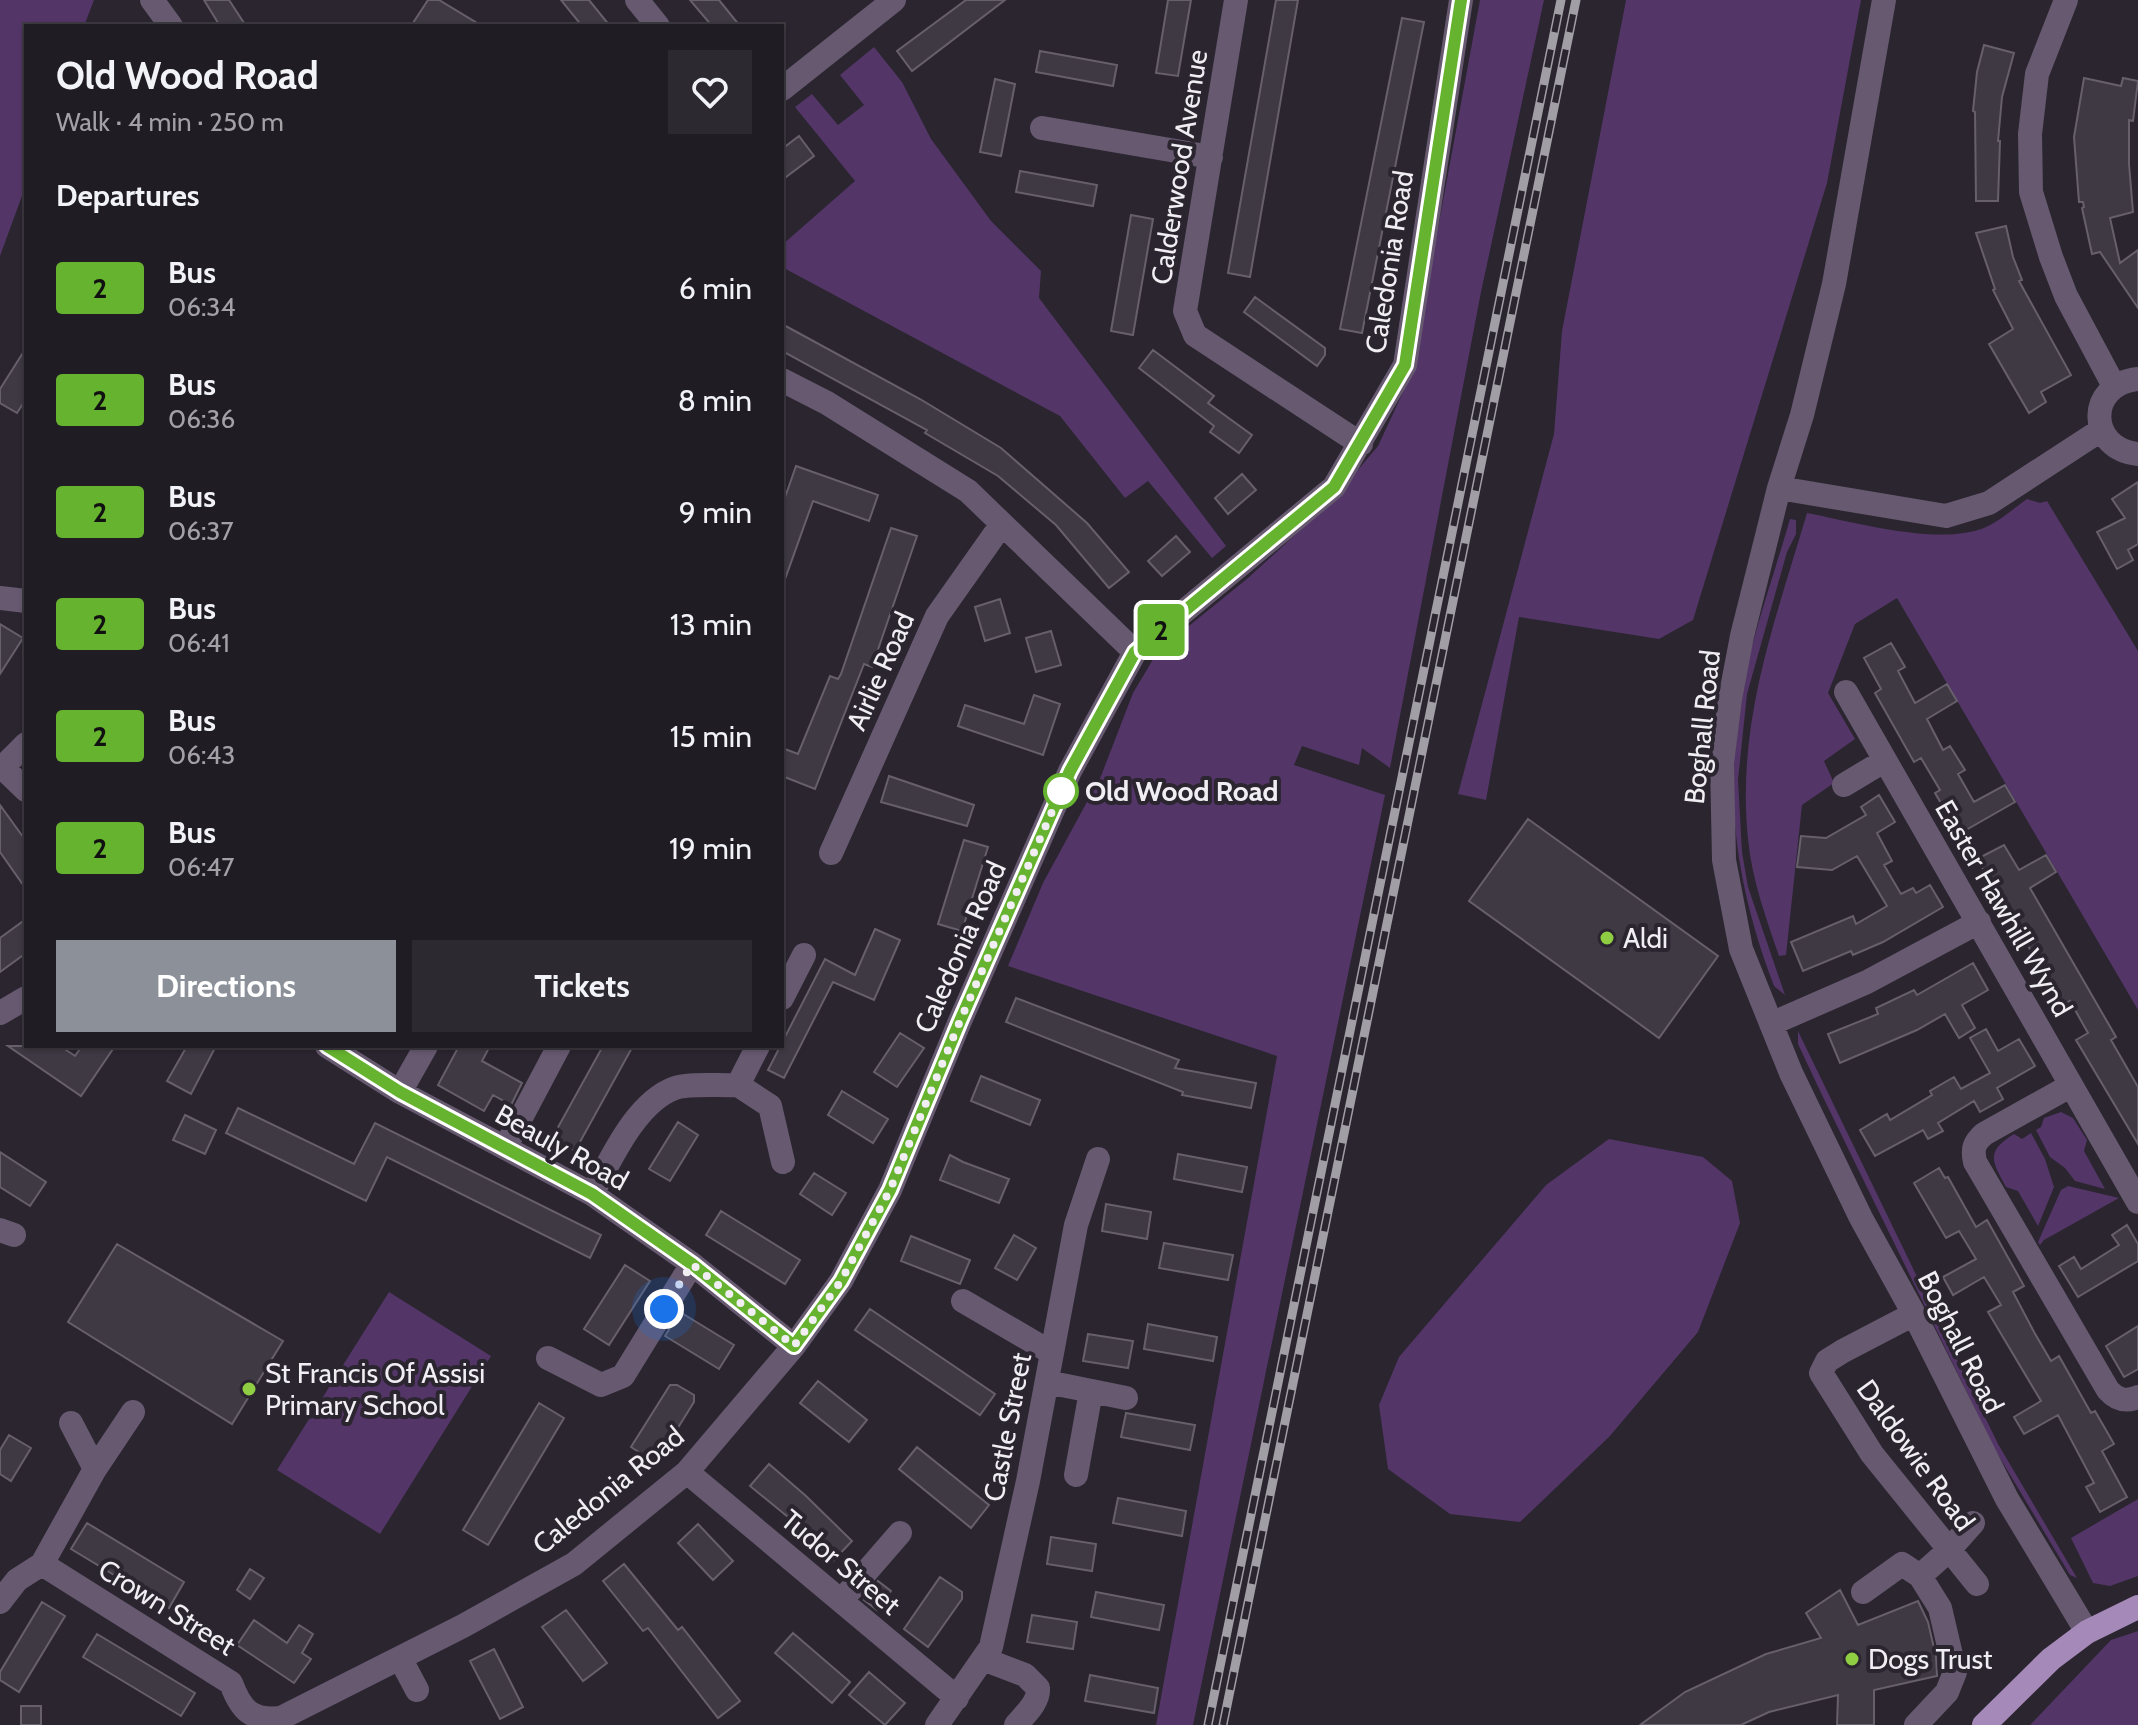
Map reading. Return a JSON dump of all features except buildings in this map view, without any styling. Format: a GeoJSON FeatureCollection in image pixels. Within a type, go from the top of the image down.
{"type":"FeatureCollection","features":[{"type":"Feature","properties":{"kind":"main road"},"geometry":{"type":"LineString","coordinates":[[1984,1725],[2051,1659],[2087,1632],[2138,1607]]}},
{"type":"Feature","properties":{"kind":"street"},"geometry":{"type":"LineString","coordinates":[[152,0],[170,24]]}},
{"type":"Feature","properties":{"kind":"street"},"geometry":{"type":"LineString","coordinates":[[637,0],[656,24]]}},
{"type":"Feature","properties":{"kind":"street"},"geometry":{"type":"LineString","coordinates":[[784,87],[894,0]]}},
{"type":"Feature","properties":{"kind":"street","name":"Calderwood Avenue"},"geometry":{"type":"LineString","coordinates":[[1236,0],[1185,311],[1195,335],[1361,444]]}},
{"type":"Feature","properties":{"kind":"street","name":"Caledonia Road"},"geometry":{"type":"LineString","coordinates":[[249,1713],[263,1720],[281,1718],[463,1626],[574,1564],[687,1472],[794,1346],[841,1281],[890,1190],[1070,771],[1135,652],[1334,487],[1405,365],[1461,0]]}},
{"type":"Feature","properties":{"kind":"street","name":"Boghall Road"},"geometry":{"type":"LineString","coordinates":[[1884,0],[1834,284],[1802,415],[1779,488],[1742,636],[1730,699],[1722,775],[1724,860],[1741,949],[1791,1073],[1861,1218],[1914,1314],[2007,1499],[2067,1594],[2087,1632]]}},
{"type":"Feature","properties":{"kind":"street"},"geometry":{"type":"LineString","coordinates":[[2066,0],[2037,74],[2030,134],[2031,192],[2066,296],[2114,386]]}},
{"type":"Feature","properties":{"kind":"street"},"geometry":{"type":"LineString","coordinates":[[1042,128],[1211,157]]}},
{"type":"Feature","properties":{"kind":"street"},"geometry":{"type":"LineString","coordinates":[[2138,379],[2125,380],[2114,386],[2102,400],[2099,417],[2101,430],[2112,445],[2125,453],[2138,454]]}},
{"type":"Feature","properties":{"kind":"street"},"geometry":{"type":"LineString","coordinates":[[784,386],[827,403],[968,491],[1135,652]]}},
{"type":"Feature","properties":{"kind":"street"},"geometry":{"type":"LineString","coordinates":[[1779,488],[1946,516],[1989,503],[2101,430]]}},
{"type":"Feature","properties":{"kind":"street","name":"Airlie Road"},"geometry":{"type":"LineString","coordinates":[[831,853],[937,616],[1002,524]]}},
{"type":"Feature","properties":{"kind":"street"},"geometry":{"type":"LineString","coordinates":[[0,598],[24,601]]}},
{"type":"Feature","properties":{"kind":"street","name":"Easter Hawhill Wynd"},"geometry":{"type":"LineString","coordinates":[[1846,692],[2138,1202]]}},
{"type":"Feature","properties":{"kind":"street"},"geometry":{"type":"LineString","coordinates":[[24,746],[2,769],[24,788]]}},
{"type":"Feature","properties":{"kind":"street"},"geometry":{"type":"LineString","coordinates":[[1844,785],[1884,761]]}},
{"type":"Feature","properties":{"kind":"street"},"geometry":{"type":"LineString","coordinates":[[1771,1024],[1867,982],[1979,922]]}},
{"type":"Feature","properties":{"kind":"street"},"geometry":{"type":"LineString","coordinates":[[784,994],[804,955]]}},
{"type":"Feature","properties":{"kind":"street"},"geometry":{"type":"LineString","coordinates":[[0,1013],[24,999]]}},
{"type":"Feature","properties":{"kind":"street","name":"Beauly Road"},"geometry":{"type":"LineString","coordinates":[[330,1048],[400,1092],[592,1194],[692,1264],[794,1346]]}},
{"type":"Feature","properties":{"kind":"street"},"geometry":{"type":"LineString","coordinates":[[400,1092],[425,1048]]}},
{"type":"Feature","properties":{"kind":"street"},"geometry":{"type":"LineString","coordinates":[[505,1148],[558,1048]]}},
{"type":"Feature","properties":{"kind":"street"},"geometry":{"type":"LineString","coordinates":[[738,1085],[757,1048]]}},
{"type":"Feature","properties":{"kind":"street"},"geometry":{"type":"LineString","coordinates":[[592,1194],[640,1112],[676,1087],[738,1085],[770,1106],[783,1162]]}},
{"type":"Feature","properties":{"kind":"street"},"geometry":{"type":"LineString","coordinates":[[2070,1086],[1984,1134],[1974,1147],[1975,1162],[2108,1390],[2121,1400],[2130,1401],[2138,1397]]}},
{"type":"Feature","properties":{"kind":"street","name":"Castle Street"},"geometry":{"type":"LineString","coordinates":[[937,1725],[991,1647],[1028,1481],[1076,1225],[1098,1159]]}},
{"type":"Feature","properties":{"kind":"street"},"geometry":{"type":"LineString","coordinates":[[548,1358],[601,1385],[623,1376],[692,1264]]}},
{"type":"Feature","properties":{"kind":"street"},"geometry":{"type":"LineString","coordinates":[[963,1301],[1052,1353]]}},
{"type":"Feature","properties":{"kind":"street","name":"Daldowie Road"},"geometry":{"type":"LineString","coordinates":[[1914,1314],[1827,1361],[1821,1373],[1872,1454],[1977,1584]]}},
{"type":"Feature","properties":{"kind":"street"},"geometry":{"type":"LineString","coordinates":[[1047,1382],[1126,1398]]}},
{"type":"Feature","properties":{"kind":"street"},"geometry":{"type":"LineString","coordinates":[[1076,1475],[1091,1391]]}},
{"type":"Feature","properties":{"kind":"street"},"geometry":{"type":"LineString","coordinates":[[0,1602],[17,1580],[42,1564],[95,1469],[133,1412]]}},
{"type":"Feature","properties":{"kind":"street"},"geometry":{"type":"LineString","coordinates":[[71,1423],[95,1469]]}},
{"type":"Feature","properties":{"kind":"street","name":"Tudor Street"},"geometry":{"type":"LineString","coordinates":[[687,1472],[957,1698]]}},
{"type":"Feature","properties":{"kind":"street"},"geometry":{"type":"LineString","coordinates":[[1920,1576],[1973,1523]]}},
{"type":"Feature","properties":{"kind":"street"},"geometry":{"type":"LineString","coordinates":[[841,1601],[900,1533]]}},
{"type":"Feature","properties":{"kind":"street","name":"Crown Street"},"geometry":{"type":"LineString","coordinates":[[42,1564],[231,1683],[237,1700],[249,1713]]}},
{"type":"Feature","properties":{"kind":"street"},"geometry":{"type":"LineString","coordinates":[[1863,1592],[1902,1564],[1920,1576],[1940,1608],[1955,1672],[1947,1692],[1916,1725]]}},
{"type":"Feature","properties":{"kind":"street"},"geometry":{"type":"LineString","coordinates":[[400,1658],[417,1690]]}},
{"type":"Feature","properties":{"kind":"street"},"geometry":{"type":"LineString","coordinates":[[983,1659],[1025,1675],[1038,1688],[1039,1695],[1016,1725]]}},
{"type":"Feature","properties":{"kind":"shaded area"},"geometry":{"type":"Polygon","coordinates":[[[0,0],[94,0],[85,24],[24,24],[24,190],[0,256],[0,0]]]}},
{"type":"Feature","properties":{"kind":"shaded area"},"geometry":{"type":"Polygon","coordinates":[[[1480,0],[1544,0],[1481,292],[1390,768],[1362,748],[1359,765],[1302,746],[1294,765],[1385,795],[1193,1725],[1156,1725],[1277,1056],[1008,966],[1043,883],[1101,776],[1133,693],[1158,651],[1248,578],[1330,503],[1378,446],[1411,375],[1480,0]]]}},
{"type":"Feature","properties":{"kind":"shaded area"},"geometry":{"type":"Polygon","coordinates":[[[1626,0],[1861,0],[1827,183],[1693,620],[1659,639],[1519,617],[1486,800],[1458,794],[1554,434],[1562,331],[1626,0]]]}},
{"type":"Feature","properties":{"kind":"shaded area"},"geometry":{"type":"Polygon","coordinates":[[[874,47],[902,82],[931,139],[991,221],[1041,271],[1039,298],[1226,546],[1212,558],[1148,481],[1125,498],[1060,416],[784,268],[784,243],[855,181],[795,107],[812,94],[838,125],[864,105],[840,75],[874,47]]]}},
{"type":"Feature","properties":{"kind":"shaded area"},"geometry":{"type":"Polygon","coordinates":[[[2027,499],[2040,503],[2047,501],[2138,651],[2138,1010],[1897,598],[1855,624],[1828,693],[1855,739],[1824,761],[1834,783],[1802,805],[1786,955],[1779,956],[1753,869],[1746,796],[1753,713],[1771,633],[1807,513],[1898,531],[1946,535],[1986,527],[2027,499]]]}},
{"type":"Feature","properties":{"kind":"shaded area"},"geometry":{"type":"Polygon","coordinates":[[[1790,519],[1796,520],[1796,534],[1787,552],[1747,694],[1738,780],[1742,852],[1748,887],[1785,995],[1774,986],[1742,877],[1733,766],[1736,728],[1747,668],[1790,519]]]}},
{"type":"Feature","properties":{"kind":"shaded area"},"geometry":{"type":"Polygon","coordinates":[[[1798,1031],[1998,1444],[2077,1578],[2070,1575],[1994,1448],[1798,1044],[1798,1031]]]}},
{"type":"Feature","properties":{"kind":"shaded area"},"geometry":{"type":"Polygon","coordinates":[[[2061,1112],[2073,1118],[2087,1140],[2084,1151],[2105,1189],[2075,1181],[2065,1168],[2050,1157],[2036,1130],[2041,1127],[2044,1118],[2061,1112]]]}},
{"type":"Feature","properties":{"kind":"shaded area"},"geometry":{"type":"Polygon","coordinates":[[[2031,1133],[2045,1159],[2054,1187],[2038,1226],[2018,1191],[2006,1187],[1994,1158],[2005,1140],[2014,1134],[2022,1139],[2031,1133]]]}},
{"type":"Feature","properties":{"kind":"shaded area"},"geometry":{"type":"Polygon","coordinates":[[[1609,1139],[1703,1157],[1732,1181],[1740,1223],[1698,1332],[1609,1437],[1520,1522],[1450,1514],[1388,1469],[1379,1405],[1399,1357],[1546,1185],[1609,1139]]]}},
{"type":"Feature","properties":{"kind":"shaded area"},"geometry":{"type":"Polygon","coordinates":[[[2068,1186],[2119,1198],[2040,1245],[2038,1242],[2061,1190],[2068,1186]]]}},
{"type":"Feature","properties":{"kind":"shaded area"},"geometry":{"type":"Polygon","coordinates":[[[389,1292],[491,1356],[380,1534],[277,1470],[389,1292]]]}},
{"type":"Feature","properties":{"kind":"shaded area"},"geometry":{"type":"Polygon","coordinates":[[[2138,1499],[2138,1576],[2110,1586],[2093,1583],[2071,1538],[2138,1499]]]}},
{"type":"Feature","properties":{"kind":"shaded area"},"geometry":{"type":"Polygon","coordinates":[[[2138,1631],[2138,1725],[2030,1725],[2111,1640],[2138,1631]]]}},
{"type":"Feature","properties":{"kind":"railway"},"geometry":{"type":"LineString","coordinates":[[1208,1725],[1561,0]]}},
{"type":"Feature","properties":{"kind":"railway"},"geometry":{"type":"LineString","coordinates":[[1223,1725],[1576,0]]}},
{"type":"Feature","properties":{"kind":"bus line","name":"2"},"geometry":{"type":"LineString","coordinates":[[330,1048],[400,1092],[592,1194],[692,1264],[794,1346],[841,1281],[890,1190],[1070,771],[1135,652],[1334,487],[1405,365],[1461,0]]}},
{"type":"Feature","properties":{"kind":"place","name":"Old Wood Road"},"geometry":{"type":"Point","coordinates":[1061,791]}},
{"type":"Feature","properties":{"kind":"place","name":"Aldi"},"geometry":{"type":"Point","coordinates":[1607,938]}},
{"type":"Feature","properties":{"kind":"place","name":"St Francis Of Assisi Primary School"},"geometry":{"type":"Point","coordinates":[249,1389]}},
{"type":"Feature","properties":{"kind":"place","name":"Dogs Trust"},"geometry":{"type":"Point","coordinates":[1852,1659]}},
{"type":"Feature","properties":{"kind":"route"},"geometry":{"type":"LineString","coordinates":[[664,1309],[692,1264],[794,1346],[841,1281],[890,1190],[1061,791]]}}]}
